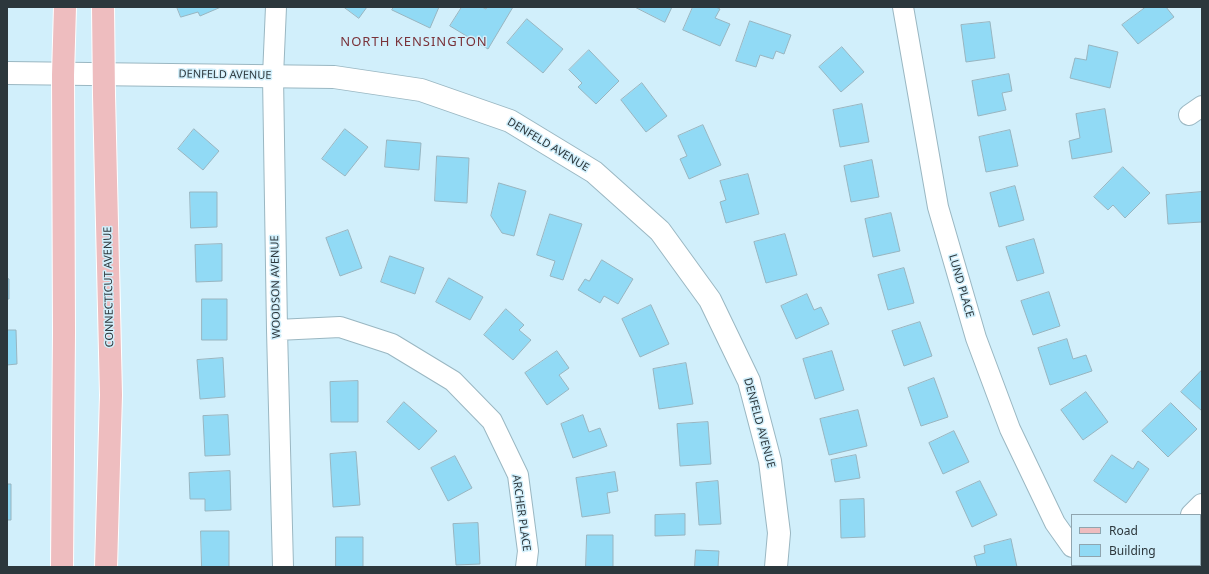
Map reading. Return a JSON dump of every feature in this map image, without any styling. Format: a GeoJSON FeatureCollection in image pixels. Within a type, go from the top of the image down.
{"type":"FeatureCollection","features":[{"type":"Feature","properties":{"kind":"main road"},"geometry":{"type":"LineString","coordinates":[[62,567],[64,333],[63,75],[65,7]]}},
{"type":"Feature","properties":{"kind":"main road","name":"CONNECTICUT AVENUE"},"geometry":{"type":"LineString","coordinates":[[103,7],[111,395],[106,567]]}},
{"type":"Feature","properties":{"kind":"street","name":"WOODSON AVENUE"},"geometry":{"type":"LineString","coordinates":[[276,7],[273,76],[283,567]]}},
{"type":"Feature","properties":{"kind":"street","name":"LUND PLACE"},"geometry":{"type":"LineString","coordinates":[[902,7],[938,207],[976,338],[1010,429],[1055,523],[1071,546]]}},
{"type":"Feature","properties":{"kind":"street","name":"DENFELD AVENUE"},"geometry":{"type":"LineString","coordinates":[[7,73],[63,75],[104,74],[334,77],[421,90],[510,120],[594,172],[660,231],[710,300],[749,381],[770,461],[779,533],[776,567]]}},
{"type":"Feature","properties":{"kind":"street","name":"ARCHER PLACE"},"geometry":{"type":"LineString","coordinates":[[277,330],[340,327],[392,344],[453,381],[492,421],[518,475],[528,551],[526,567]]}},
{"type":"Feature","properties":{"kind":"street"},"geometry":{"type":"LineString","coordinates":[[1193,514],[1202,505]]}},
{"type":"Feature","properties":{"kind":"building"},"geometry":{"type":"Polygon","coordinates":[[[177,7],[221,7],[200,16],[198,12],[181,17],[177,7]]]}},
{"type":"Feature","properties":{"kind":"building"},"geometry":{"type":"Polygon","coordinates":[[[344,7],[367,7],[359,18],[344,7]]]}},
{"type":"Feature","properties":{"kind":"building"},"geometry":{"type":"Polygon","coordinates":[[[394,7],[439,7],[430,28],[392,10],[394,7]]]}},
{"type":"Feature","properties":{"kind":"building"},"geometry":{"type":"Polygon","coordinates":[[[462,7],[482,7],[486,9],[487,7],[513,7],[488,49],[450,26],[462,7]]]}},
{"type":"Feature","properties":{"kind":"building"},"geometry":{"type":"Polygon","coordinates":[[[635,7],[672,7],[665,22],[635,7]]]}},
{"type":"Feature","properties":{"kind":"building"},"geometry":{"type":"Polygon","coordinates":[[[693,7],[716,7],[720,9],[715,18],[730,24],[720,46],[683,30],[693,7]]]}},
{"type":"Feature","properties":{"kind":"building"},"geometry":{"type":"Polygon","coordinates":[[[1146,7],[1166,7],[1174,17],[1138,44],[1122,25],[1146,7]]]}},
{"type":"Feature","properties":{"kind":"building"},"geometry":{"type":"Polygon","coordinates":[[[527,19],[563,49],[543,73],[507,43],[527,19]]]}},
{"type":"Feature","properties":{"kind":"building"},"geometry":{"type":"Polygon","coordinates":[[[750,21],[791,35],[784,54],[776,51],[773,59],[760,55],[756,67],[736,61],[750,21]]]}},
{"type":"Feature","properties":{"kind":"building"},"geometry":{"type":"Polygon","coordinates":[[[990,22],[995,58],[966,62],[961,25],[990,22]]]}},
{"type":"Feature","properties":{"kind":"building"},"geometry":{"type":"Polygon","coordinates":[[[1089,45],[1118,52],[1110,88],[1070,78],[1075,58],[1086,60],[1089,45]]]}},
{"type":"Feature","properties":{"kind":"building"},"geometry":{"type":"Polygon","coordinates":[[[842,47],[864,72],[841,92],[819,67],[842,47]]]}},
{"type":"Feature","properties":{"kind":"building"},"geometry":{"type":"Polygon","coordinates":[[[589,50],[619,81],[596,104],[578,87],[582,83],[569,70],[589,50]]]}},
{"type":"Feature","properties":{"kind":"building"},"geometry":{"type":"Polygon","coordinates":[[[1009,74],[1012,91],[1002,93],[1006,110],[978,116],[972,81],[1009,74]]]}},
{"type":"Feature","properties":{"kind":"building"},"geometry":{"type":"Polygon","coordinates":[[[642,83],[667,116],[646,132],[621,100],[642,83]]]}},
{"type":"Feature","properties":{"kind":"building"},"geometry":{"type":"Polygon","coordinates":[[[862,104],[869,142],[840,147],[833,110],[862,104]]]}},
{"type":"Feature","properties":{"kind":"building"},"geometry":{"type":"Polygon","coordinates":[[[1105,109],[1112,152],[1072,159],[1069,141],[1080,138],[1076,114],[1105,109]]]}},
{"type":"Feature","properties":{"kind":"building"},"geometry":{"type":"Polygon","coordinates":[[[703,125],[721,165],[689,179],[680,159],[687,156],[678,136],[703,125]]]}},
{"type":"Feature","properties":{"kind":"building"},"geometry":{"type":"Polygon","coordinates":[[[194,129],[219,151],[203,170],[178,149],[194,129]]]}},
{"type":"Feature","properties":{"kind":"building"},"geometry":{"type":"Polygon","coordinates":[[[345,129],[368,147],[345,176],[322,159],[345,129]]]}},
{"type":"Feature","properties":{"kind":"building"},"geometry":{"type":"Polygon","coordinates":[[[1010,130],[1018,166],[986,172],[979,137],[1010,130]]]}},
{"type":"Feature","properties":{"kind":"building"},"geometry":{"type":"Polygon","coordinates":[[[387,140],[421,143],[419,170],[385,167],[387,140]]]}},
{"type":"Feature","properties":{"kind":"building"},"geometry":{"type":"Polygon","coordinates":[[[437,156],[469,158],[467,203],[435,201],[437,156]]]}},
{"type":"Feature","properties":{"kind":"building"},"geometry":{"type":"Polygon","coordinates":[[[872,160],[879,197],[851,202],[844,166],[872,160]]]}},
{"type":"Feature","properties":{"kind":"building"},"geometry":{"type":"Polygon","coordinates":[[[1123,167],[1150,193],[1125,218],[1113,205],[1108,210],[1094,197],[1123,167]]]}},
{"type":"Feature","properties":{"kind":"building"},"geometry":{"type":"Polygon","coordinates":[[[748,174],[759,214],[726,223],[720,202],[726,200],[720,181],[748,174]]]}},
{"type":"Feature","properties":{"kind":"building"},"geometry":{"type":"Polygon","coordinates":[[[499,183],[526,191],[514,236],[502,233],[491,216],[499,183]]]}},
{"type":"Feature","properties":{"kind":"building"},"geometry":{"type":"Polygon","coordinates":[[[1015,186],[1024,220],[999,227],[990,193],[1015,186]]]}},
{"type":"Feature","properties":{"kind":"building"},"geometry":{"type":"Polygon","coordinates":[[[190,192],[217,192],[217,227],[191,228],[190,192]]]}},
{"type":"Feature","properties":{"kind":"building"},"geometry":{"type":"Polygon","coordinates":[[[1202,192],[1202,222],[1168,224],[1166,195],[1202,192]]]}},
{"type":"Feature","properties":{"kind":"building"},"geometry":{"type":"Polygon","coordinates":[[[891,213],[900,251],[873,257],[865,219],[891,213]]]}},
{"type":"Feature","properties":{"kind":"building"},"geometry":{"type":"Polygon","coordinates":[[[550,214],[582,224],[563,280],[550,276],[555,261],[537,255],[550,214]]]}},
{"type":"Feature","properties":{"kind":"building"},"geometry":{"type":"Polygon","coordinates":[[[348,230],[362,268],[340,276],[326,238],[348,230]]]}},
{"type":"Feature","properties":{"kind":"building"},"geometry":{"type":"Polygon","coordinates":[[[785,234],[797,275],[766,283],[754,242],[785,234]]]}},
{"type":"Feature","properties":{"kind":"building"},"geometry":{"type":"Polygon","coordinates":[[[1034,239],[1044,273],[1017,281],[1006,247],[1034,239]]]}},
{"type":"Feature","properties":{"kind":"building"},"geometry":{"type":"Polygon","coordinates":[[[222,244],[222,281],[196,282],[195,245],[222,244]]]}},
{"type":"Feature","properties":{"kind":"building"},"geometry":{"type":"Polygon","coordinates":[[[390,256],[424,268],[415,294],[381,282],[390,256]]]}},
{"type":"Feature","properties":{"kind":"building"},"geometry":{"type":"Polygon","coordinates":[[[602,260],[633,279],[618,304],[604,296],[600,303],[578,290],[585,279],[589,281],[602,260]]]}},
{"type":"Feature","properties":{"kind":"building"},"geometry":{"type":"Polygon","coordinates":[[[904,268],[914,303],[888,310],[878,275],[904,268]]]}},
{"type":"Feature","properties":{"kind":"building"},"geometry":{"type":"Polygon","coordinates":[[[7,278],[9,279],[9,299],[7,299],[7,278]]]}},
{"type":"Feature","properties":{"kind":"building"},"geometry":{"type":"Polygon","coordinates":[[[449,278],[483,297],[470,320],[436,302],[449,278]]]}},
{"type":"Feature","properties":{"kind":"building"},"geometry":{"type":"Polygon","coordinates":[[[1049,292],[1060,326],[1033,335],[1021,301],[1049,292]]]}},
{"type":"Feature","properties":{"kind":"building"},"geometry":{"type":"Polygon","coordinates":[[[807,294],[814,310],[821,307],[829,324],[796,339],[781,306],[807,294]]]}},
{"type":"Feature","properties":{"kind":"building"},"geometry":{"type":"Polygon","coordinates":[[[202,299],[227,299],[227,340],[202,340],[202,299]]]}},
{"type":"Feature","properties":{"kind":"building"},"geometry":{"type":"Polygon","coordinates":[[[651,305],[669,344],[640,357],[622,319],[651,305]]]}},
{"type":"Feature","properties":{"kind":"building"},"geometry":{"type":"Polygon","coordinates":[[[506,309],[524,325],[519,330],[531,340],[513,360],[484,335],[506,309]]]}},
{"type":"Feature","properties":{"kind":"building"},"geometry":{"type":"Polygon","coordinates":[[[920,322],[932,356],[904,366],[892,331],[920,322]]]}},
{"type":"Feature","properties":{"kind":"building"},"geometry":{"type":"Polygon","coordinates":[[[7,330],[16,330],[17,364],[7,365],[7,330]]]}},
{"type":"Feature","properties":{"kind":"building"},"geometry":{"type":"Polygon","coordinates":[[[1067,339],[1073,359],[1086,355],[1092,371],[1050,385],[1038,348],[1067,339]]]}},
{"type":"Feature","properties":{"kind":"building"},"geometry":{"type":"Polygon","coordinates":[[[557,351],[569,368],[559,375],[569,389],[547,405],[525,373],[557,351]]]}},
{"type":"Feature","properties":{"kind":"building"},"geometry":{"type":"Polygon","coordinates":[[[832,351],[844,390],[815,399],[803,359],[832,351]]]}},
{"type":"Feature","properties":{"kind":"building"},"geometry":{"type":"Polygon","coordinates":[[[223,358],[225,397],[200,399],[197,360],[223,358]]]}},
{"type":"Feature","properties":{"kind":"building"},"geometry":{"type":"Polygon","coordinates":[[[686,363],[693,404],[659,409],[653,369],[686,363]]]}},
{"type":"Feature","properties":{"kind":"building"},"geometry":{"type":"Polygon","coordinates":[[[1202,370],[1202,411],[1181,392],[1202,370]]]}},
{"type":"Feature","properties":{"kind":"building"},"geometry":{"type":"Polygon","coordinates":[[[934,378],[948,417],[921,426],[908,388],[934,378]]]}},
{"type":"Feature","properties":{"kind":"building"},"geometry":{"type":"Polygon","coordinates":[[[358,381],[358,422],[331,422],[330,382],[358,381]]]}},
{"type":"Feature","properties":{"kind":"building"},"geometry":{"type":"Polygon","coordinates":[[[1086,392],[1108,422],[1083,440],[1061,410],[1086,392]]]}},
{"type":"Feature","properties":{"kind":"building"},"geometry":{"type":"Polygon","coordinates":[[[404,402],[437,431],[419,450],[387,422],[404,402]]]}},
{"type":"Feature","properties":{"kind":"building"},"geometry":{"type":"Polygon","coordinates":[[[1171,403],[1197,429],[1168,457],[1142,431],[1171,403]]]}},
{"type":"Feature","properties":{"kind":"building"},"geometry":{"type":"Polygon","coordinates":[[[858,410],[867,446],[829,455],[820,419],[858,410]]]}},
{"type":"Feature","properties":{"kind":"building"},"geometry":{"type":"Polygon","coordinates":[[[228,415],[230,455],[205,456],[203,416],[228,415]]]}},
{"type":"Feature","properties":{"kind":"building"},"geometry":{"type":"Polygon","coordinates":[[[583,415],[589,432],[600,428],[607,446],[573,458],[561,424],[583,415]]]}},
{"type":"Feature","properties":{"kind":"building"},"geometry":{"type":"Polygon","coordinates":[[[708,422],[711,464],[680,466],[677,424],[708,422]]]}},
{"type":"Feature","properties":{"kind":"building"},"geometry":{"type":"Polygon","coordinates":[[[954,431],[969,462],[943,474],[929,443],[954,431]]]}},
{"type":"Feature","properties":{"kind":"building"},"geometry":{"type":"Polygon","coordinates":[[[356,452],[360,505],[333,507],[330,454],[356,452]]]}},
{"type":"Feature","properties":{"kind":"building"},"geometry":{"type":"Polygon","coordinates":[[[856,455],[860,478],[835,482],[831,460],[856,455]]]}},
{"type":"Feature","properties":{"kind":"building"},"geometry":{"type":"Polygon","coordinates":[[[1112,455],[1133,469],[1138,461],[1149,469],[1126,503],[1094,481],[1112,455]]]}},
{"type":"Feature","properties":{"kind":"building"},"geometry":{"type":"Polygon","coordinates":[[[455,456],[472,488],[448,501],[431,468],[455,456]]]}},
{"type":"Feature","properties":{"kind":"building"},"geometry":{"type":"Polygon","coordinates":[[[230,471],[231,510],[205,511],[205,499],[190,499],[189,473],[230,471]]]}},
{"type":"Feature","properties":{"kind":"building"},"geometry":{"type":"Polygon","coordinates":[[[615,472],[618,491],[607,493],[610,513],[582,517],[576,478],[615,472]]]}},
{"type":"Feature","properties":{"kind":"building"},"geometry":{"type":"Polygon","coordinates":[[[718,481],[721,524],[699,525],[696,483],[718,481]]]}},
{"type":"Feature","properties":{"kind":"building"},"geometry":{"type":"Polygon","coordinates":[[[980,481],[997,515],[972,527],[956,492],[980,481]]]}},
{"type":"Feature","properties":{"kind":"building"},"geometry":{"type":"Polygon","coordinates":[[[7,484],[11,484],[11,520],[7,520],[7,484]]]}},
{"type":"Feature","properties":{"kind":"building"},"geometry":{"type":"Polygon","coordinates":[[[864,499],[865,537],[841,538],[840,500],[864,499]]]}},
{"type":"Feature","properties":{"kind":"building"},"geometry":{"type":"Polygon","coordinates":[[[685,514],[685,535],[655,536],[655,515],[685,514]]]}},
{"type":"Feature","properties":{"kind":"building"},"geometry":{"type":"Polygon","coordinates":[[[478,523],[480,564],[456,565],[453,524],[478,523]]]}},
{"type":"Feature","properties":{"kind":"building"},"geometry":{"type":"Polygon","coordinates":[[[201,531],[229,531],[229,567],[202,567],[201,531]]]}},
{"type":"Feature","properties":{"kind":"building"},"geometry":{"type":"Polygon","coordinates":[[[587,535],[613,535],[613,567],[586,567],[587,535]]]}},
{"type":"Feature","properties":{"kind":"building"},"geometry":{"type":"Polygon","coordinates":[[[336,537],[363,537],[363,567],[336,567],[336,537]]]}},
{"type":"Feature","properties":{"kind":"building"},"geometry":{"type":"Polygon","coordinates":[[[1011,539],[1017,567],[977,567],[974,556],[985,553],[984,546],[1011,539]]]}},
{"type":"Feature","properties":{"kind":"building"},"geometry":{"type":"Polygon","coordinates":[[[696,550],[719,551],[718,567],[695,567],[696,550]]]}},
{"type":"Feature","properties":{"kind":"district","name":"NORTH KENSINGTON"},"geometry":{"type":"Point","coordinates":[414,42]}}]}
